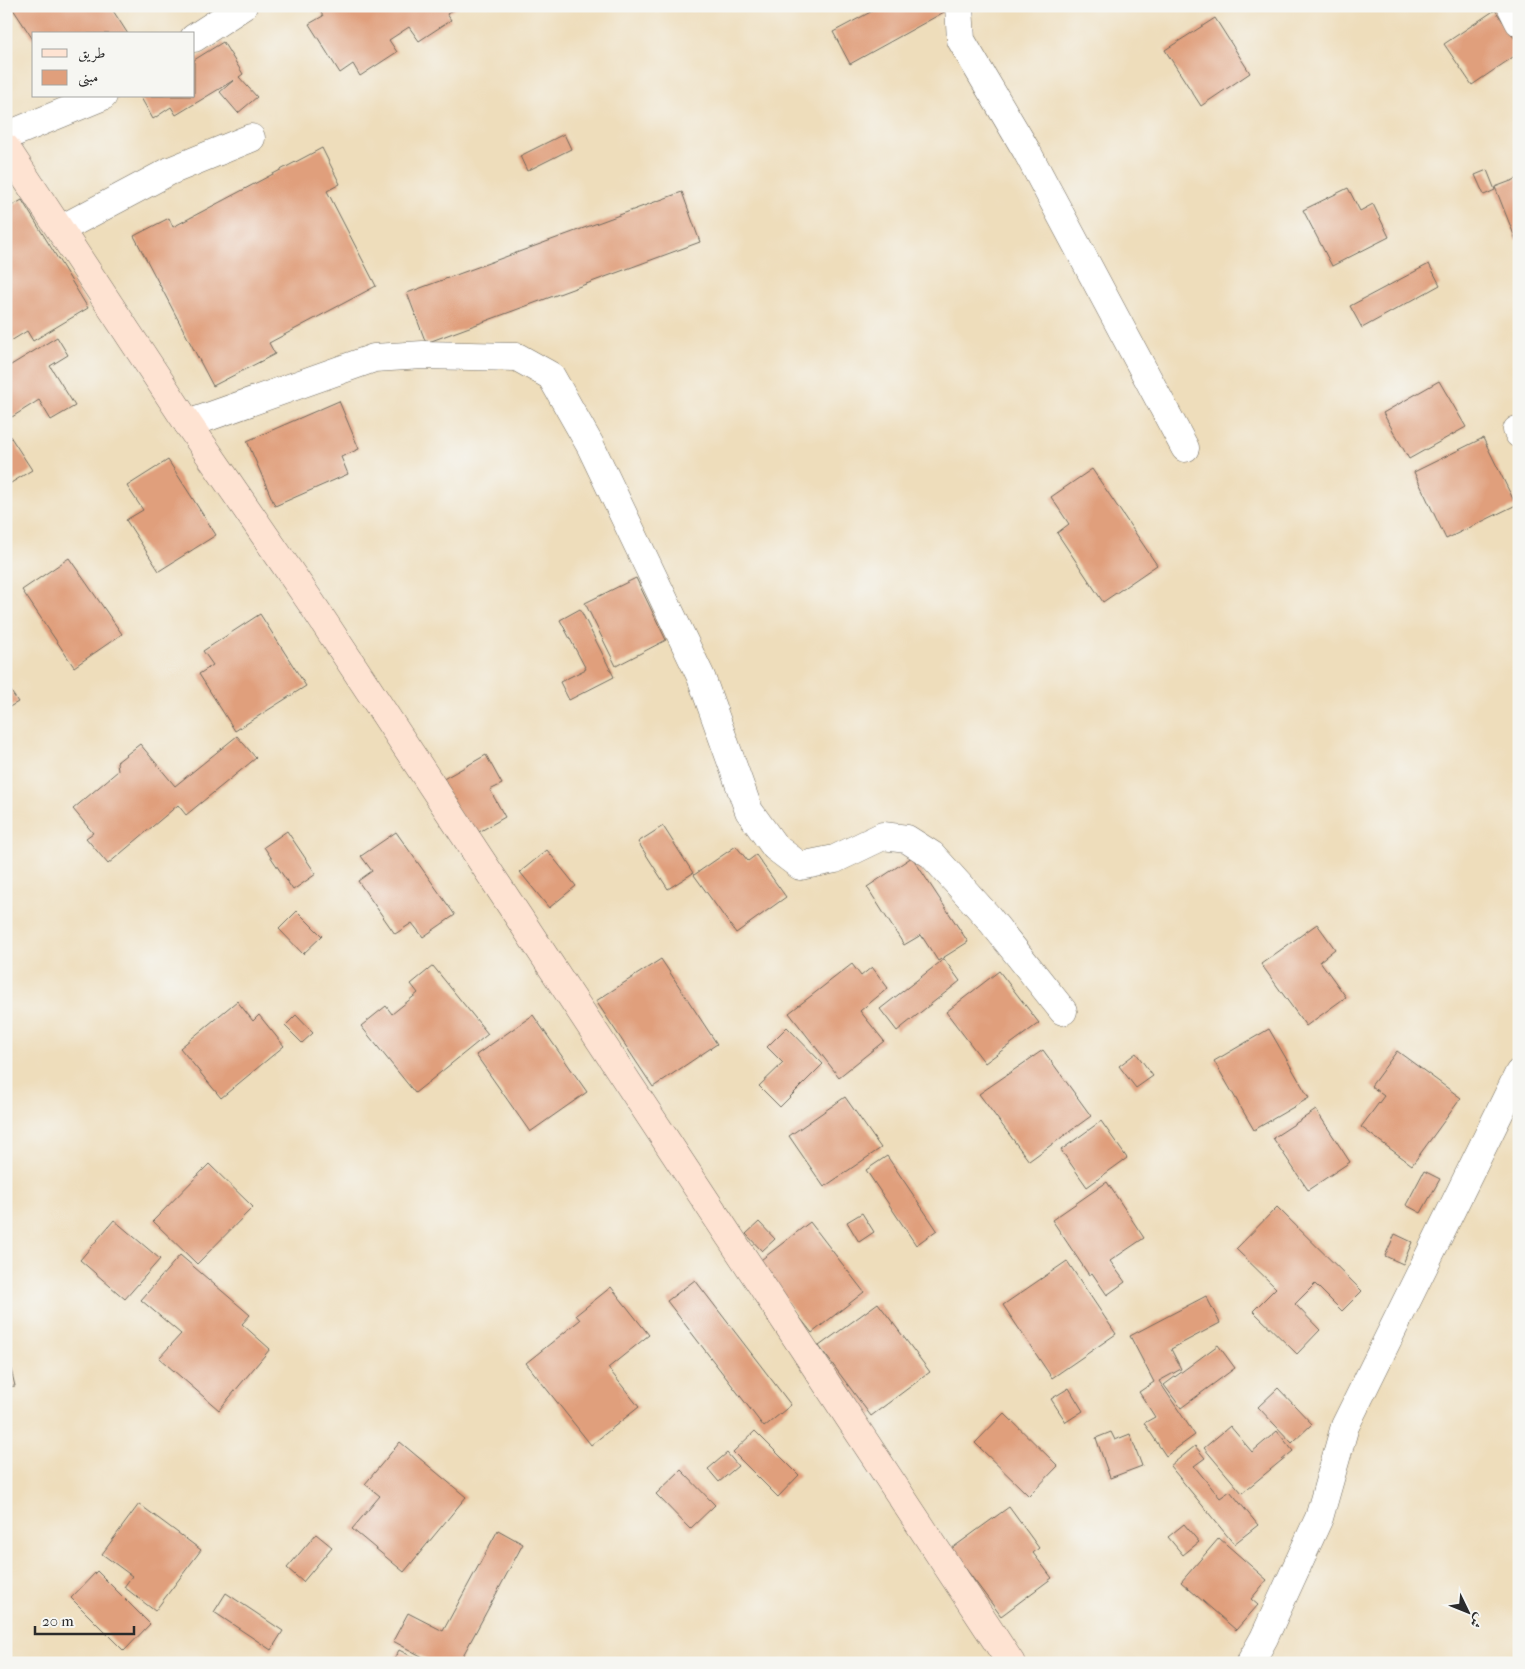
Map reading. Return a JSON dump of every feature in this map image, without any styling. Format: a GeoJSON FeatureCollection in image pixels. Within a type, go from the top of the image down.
{"type":"FeatureCollection","features":[{"type":"Feature","properties":{"kind":"main road"},"geometry":{"type":"LineString","coordinates":[[6,148],[188,424],[312,604],[1011,1663]]}},
{"type":"Feature","properties":{"kind":"street"},"geometry":{"type":"LineString","coordinates":[[195,37],[243,6]]}},
{"type":"Feature","properties":{"kind":"street"},"geometry":{"type":"LineString","coordinates":[[959,6],[961,40],[1026,150],[1185,448]]}},
{"type":"Feature","properties":{"kind":"street"},"geometry":{"type":"LineString","coordinates":[[1511,6],[1519,22]]}},
{"type":"Feature","properties":{"kind":"street"},"geometry":{"type":"LineString","coordinates":[[6,136],[98,98]]}},
{"type":"Feature","properties":{"kind":"street"},"geometry":{"type":"LineString","coordinates":[[61,229],[170,171],[251,138]]}},
{"type":"Feature","properties":{"kind":"street"},"geometry":{"type":"LineString","coordinates":[[188,424],[374,358],[423,354],[517,357],[551,376],[590,445],[701,677],[749,811],[775,847],[800,866],[836,859],[883,836],[907,839],[932,855],[957,882],[988,917],[1063,1011]]}},
{"type":"Feature","properties":{"kind":"street"},"geometry":{"type":"LineString","coordinates":[[1250,1663],[1264,1638],[1319,1518],[1345,1426],[1519,1073]]}},
{"type":"Feature","properties":{"kind":"building"},"geometry":{"type":"Polygon","coordinates":[[[11,6],[110,6],[127,32],[32,32],[32,38],[11,6]]]}},
{"type":"Feature","properties":{"kind":"building"},"geometry":{"type":"Polygon","coordinates":[[[317,6],[460,6],[447,14],[451,20],[419,41],[409,27],[389,40],[397,52],[360,76],[353,64],[340,73],[309,24],[323,16],[317,6]]]}},
{"type":"Feature","properties":{"kind":"building"},"geometry":{"type":"Polygon","coordinates":[[[877,6],[955,6],[850,64],[833,32],[878,8],[877,6]]]}},
{"type":"Feature","properties":{"kind":"building"},"geometry":{"type":"Polygon","coordinates":[[[1495,10],[1519,45],[1519,53],[1472,85],[1444,44],[1495,10]]]}},
{"type":"Feature","properties":{"kind":"building"},"geometry":{"type":"Polygon","coordinates":[[[1215,18],[1250,73],[1201,106],[1165,50],[1215,18]]]}},
{"type":"Feature","properties":{"kind":"building"},"geometry":{"type":"Polygon","coordinates":[[[223,42],[243,74],[239,77],[257,97],[238,113],[220,92],[234,80],[176,115],[171,107],[153,119],[141,98],[195,98],[195,59],[223,42]]]}},
{"type":"Feature","properties":{"kind":"building"},"geometry":{"type":"Polygon","coordinates":[[[564,134],[571,149],[527,171],[520,156],[564,134]]]}},
{"type":"Feature","properties":{"kind":"building"},"geometry":{"type":"Polygon","coordinates":[[[322,148],[340,184],[327,191],[376,286],[269,343],[275,354],[213,386],[134,236],[169,218],[173,227],[322,148]]]}},
{"type":"Feature","properties":{"kind":"building"},"geometry":{"type":"Polygon","coordinates":[[[1487,170],[1495,190],[1484,195],[1475,175],[1487,170]]]}},
{"type":"Feature","properties":{"kind":"building"},"geometry":{"type":"Polygon","coordinates":[[[1519,178],[1519,239],[1516,240],[1495,187],[1519,178]]]}},
{"type":"Feature","properties":{"kind":"building"},"geometry":{"type":"Polygon","coordinates":[[[1348,188],[1360,211],[1373,204],[1389,237],[1332,266],[1303,210],[1348,188]]]}},
{"type":"Feature","properties":{"kind":"building"},"geometry":{"type":"Polygon","coordinates":[[[682,192],[700,242],[426,343],[407,293],[682,192]]]}},
{"type":"Feature","properties":{"kind":"building"},"geometry":{"type":"Polygon","coordinates":[[[22,200],[88,308],[33,341],[27,331],[6,344],[6,209],[22,200]]]}},
{"type":"Feature","properties":{"kind":"building"},"geometry":{"type":"Polygon","coordinates":[[[1429,264],[1440,285],[1362,328],[1350,306],[1429,264]]]}},
{"type":"Feature","properties":{"kind":"building"},"geometry":{"type":"Polygon","coordinates":[[[57,337],[68,355],[50,366],[75,406],[51,420],[39,400],[12,417],[6,407],[6,368],[57,337]]]}},
{"type":"Feature","properties":{"kind":"building"},"geometry":{"type":"Polygon","coordinates":[[[1439,381],[1466,427],[1409,459],[1383,413],[1439,381]]]}},
{"type":"Feature","properties":{"kind":"building"},"geometry":{"type":"Polygon","coordinates":[[[339,401],[359,449],[341,457],[348,474],[275,506],[247,441],[339,401]]]}},
{"type":"Feature","properties":{"kind":"building"},"geometry":{"type":"Polygon","coordinates":[[[6,430],[32,470],[6,486],[6,430]]]}},
{"type":"Feature","properties":{"kind":"building"},"geometry":{"type":"Polygon","coordinates":[[[1483,438],[1516,505],[1446,539],[1414,472],[1483,438]]]}},
{"type":"Feature","properties":{"kind":"building"},"geometry":{"type":"Polygon","coordinates":[[[168,460],[216,535],[159,571],[126,520],[143,510],[127,486],[168,460]]]}},
{"type":"Feature","properties":{"kind":"building"},"geometry":{"type":"Polygon","coordinates":[[[1092,469],[1157,565],[1103,602],[1057,533],[1069,524],[1051,497],[1092,469]]]}},
{"type":"Feature","properties":{"kind":"building"},"geometry":{"type":"Polygon","coordinates":[[[69,558],[122,634],[74,667],[22,590],[69,558]]]}},
{"type":"Feature","properties":{"kind":"building"},"geometry":{"type":"Polygon","coordinates":[[[636,578],[666,640],[616,666],[585,603],[636,578]]]}},
{"type":"Feature","properties":{"kind":"building"},"geometry":{"type":"Polygon","coordinates":[[[580,609],[614,677],[569,700],[560,682],[586,669],[560,620],[580,609]]]}},
{"type":"Feature","properties":{"kind":"building"},"geometry":{"type":"Polygon","coordinates":[[[260,614],[306,686],[235,731],[199,674],[213,665],[203,651],[260,614]]]}},
{"type":"Feature","properties":{"kind":"building"},"geometry":{"type":"Polygon","coordinates":[[[6,684],[18,702],[6,709],[6,684]]]}},
{"type":"Feature","properties":{"kind":"building"},"geometry":{"type":"Polygon","coordinates":[[[237,736],[256,758],[186,815],[178,805],[108,864],[86,838],[93,833],[73,809],[118,771],[117,762],[140,744],[175,786],[237,736]]]}},
{"type":"Feature","properties":{"kind":"building"},"geometry":{"type":"Polygon","coordinates":[[[486,755],[502,784],[490,790],[505,817],[472,836],[440,781],[486,755]]]}},
{"type":"Feature","properties":{"kind":"building"},"geometry":{"type":"Polygon","coordinates":[[[663,826],[693,873],[668,889],[638,842],[663,826]]]}},
{"type":"Feature","properties":{"kind":"building"},"geometry":{"type":"Polygon","coordinates":[[[287,831],[316,874],[293,890],[264,847],[287,831]]]}},
{"type":"Feature","properties":{"kind":"building"},"geometry":{"type":"Polygon","coordinates":[[[396,832],[455,915],[423,937],[412,923],[395,934],[358,881],[372,871],[361,856],[396,832]]]}},
{"type":"Feature","properties":{"kind":"building"},"geometry":{"type":"Polygon","coordinates":[[[736,846],[748,861],[756,855],[786,897],[736,933],[694,875],[736,846]]]}},
{"type":"Feature","properties":{"kind":"building"},"geometry":{"type":"Polygon","coordinates":[[[547,850],[576,886],[549,908],[520,872],[547,850]]]}},
{"type":"Feature","properties":{"kind":"building"},"geometry":{"type":"Polygon","coordinates":[[[912,857],[968,942],[938,961],[921,935],[904,945],[867,887],[912,857]]]}},
{"type":"Feature","properties":{"kind":"building"},"geometry":{"type":"Polygon","coordinates":[[[297,911],[322,936],[303,954],[279,929],[297,911]]]}},
{"type":"Feature","properties":{"kind":"building"},"geometry":{"type":"Polygon","coordinates":[[[1317,924],[1335,949],[1320,961],[1346,997],[1306,1026],[1261,964],[1317,924]]]}},
{"type":"Feature","properties":{"kind":"building"},"geometry":{"type":"Polygon","coordinates":[[[661,959],[717,1044],[653,1087],[596,1001],[661,959]]]}},
{"type":"Feature","properties":{"kind":"building"},"geometry":{"type":"Polygon","coordinates":[[[944,959],[960,981],[897,1031],[880,1009],[944,959]]]}},
{"type":"Feature","properties":{"kind":"building"},"geometry":{"type":"Polygon","coordinates":[[[852,964],[861,976],[872,967],[888,988],[860,1011],[884,1041],[839,1077],[789,1013],[852,964]]]}},
{"type":"Feature","properties":{"kind":"building"},"geometry":{"type":"Polygon","coordinates":[[[433,966],[488,1034],[415,1093],[361,1026],[386,1006],[392,1014],[418,993],[411,984],[433,966]]]}},
{"type":"Feature","properties":{"kind":"building"},"geometry":{"type":"Polygon","coordinates":[[[999,971],[1039,1023],[985,1063],[946,1012],[999,971]]]}},
{"type":"Feature","properties":{"kind":"building"},"geometry":{"type":"Polygon","coordinates":[[[237,1001],[253,1021],[259,1015],[284,1046],[221,1098],[180,1048],[237,1001]]]}},
{"type":"Feature","properties":{"kind":"building"},"geometry":{"type":"Polygon","coordinates":[[[296,1015],[313,1033],[302,1043],[285,1026],[296,1015]]]}},
{"type":"Feature","properties":{"kind":"building"},"geometry":{"type":"Polygon","coordinates":[[[533,1015],[587,1092],[530,1132],[476,1055],[533,1015]]]}},
{"type":"Feature","properties":{"kind":"building"},"geometry":{"type":"Polygon","coordinates":[[[787,1027],[823,1064],[780,1107],[759,1086],[783,1063],[767,1047],[787,1027]]]}},
{"type":"Feature","properties":{"kind":"building"},"geometry":{"type":"Polygon","coordinates":[[[1269,1029],[1309,1098],[1254,1130],[1214,1061],[1269,1029]]]}},
{"type":"Feature","properties":{"kind":"building"},"geometry":{"type":"Polygon","coordinates":[[[1043,1050],[1091,1116],[1029,1161],[979,1094],[1043,1050]]]}},
{"type":"Feature","properties":{"kind":"building"},"geometry":{"type":"Polygon","coordinates":[[[1397,1051],[1461,1098],[1412,1165],[1361,1127],[1384,1096],[1371,1086],[1397,1051]]]}},
{"type":"Feature","properties":{"kind":"building"},"geometry":{"type":"Polygon","coordinates":[[[1136,1053],[1153,1076],[1136,1088],[1119,1066],[1136,1053]]]}},
{"type":"Feature","properties":{"kind":"building"},"geometry":{"type":"Polygon","coordinates":[[[845,1097],[881,1148],[824,1187],[789,1136],[845,1097]]]}},
{"type":"Feature","properties":{"kind":"building"},"geometry":{"type":"Polygon","coordinates":[[[1316,1110],[1350,1162],[1308,1190],[1273,1138],[1316,1110]]]}},
{"type":"Feature","properties":{"kind":"building"},"geometry":{"type":"Polygon","coordinates":[[[1101,1121],[1127,1158],[1087,1187],[1061,1150],[1101,1121]]]}},
{"type":"Feature","properties":{"kind":"building"},"geometry":{"type":"Polygon","coordinates":[[[887,1156],[937,1230],[916,1245],[866,1170],[887,1156]]]}},
{"type":"Feature","properties":{"kind":"building"},"geometry":{"type":"Polygon","coordinates":[[[209,1164],[253,1207],[197,1264],[153,1221],[209,1164]]]}},
{"type":"Feature","properties":{"kind":"building"},"geometry":{"type":"Polygon","coordinates":[[[1424,1171],[1440,1179],[1421,1213],[1406,1205],[1424,1171]]]}},
{"type":"Feature","properties":{"kind":"building"},"geometry":{"type":"Polygon","coordinates":[[[1107,1182],[1144,1238],[1110,1261],[1125,1282],[1107,1295],[1092,1273],[1089,1275],[1052,1220],[1107,1182]]]}},
{"type":"Feature","properties":{"kind":"building"},"geometry":{"type":"Polygon","coordinates":[[[1277,1207],[1362,1291],[1342,1311],[1315,1284],[1295,1304],[1320,1330],[1297,1354],[1253,1311],[1276,1288],[1236,1249],[1277,1207]]]}},
{"type":"Feature","properties":{"kind":"building"},"geometry":{"type":"Polygon","coordinates":[[[862,1213],[874,1232],[859,1242],[847,1222],[862,1213]]]}},
{"type":"Feature","properties":{"kind":"building"},"geometry":{"type":"Polygon","coordinates":[[[114,1220],[160,1259],[125,1299],[80,1260],[114,1220]]]}},
{"type":"Feature","properties":{"kind":"building"},"geometry":{"type":"Polygon","coordinates":[[[759,1222],[775,1239],[762,1251],[746,1234],[759,1222]]]}},
{"type":"Feature","properties":{"kind":"building"},"geometry":{"type":"Polygon","coordinates":[[[810,1222],[864,1292],[812,1333],[757,1263],[810,1222]]]}},
{"type":"Feature","properties":{"kind":"building"},"geometry":{"type":"Polygon","coordinates":[[[1395,1234],[1412,1242],[1403,1264],[1385,1256],[1395,1234]]]}},
{"type":"Feature","properties":{"kind":"building"},"geometry":{"type":"Polygon","coordinates":[[[180,1255],[250,1315],[242,1324],[270,1349],[219,1410],[159,1358],[181,1334],[141,1300],[180,1255]]]}},
{"type":"Feature","properties":{"kind":"building"},"geometry":{"type":"Polygon","coordinates":[[[1067,1261],[1116,1334],[1052,1378],[1003,1305],[1067,1261]]]}},
{"type":"Feature","properties":{"kind":"building"},"geometry":{"type":"Polygon","coordinates":[[[695,1280],[791,1405],[764,1427],[667,1301],[695,1280]]]}},
{"type":"Feature","properties":{"kind":"building"},"geometry":{"type":"Polygon","coordinates":[[[611,1287],[649,1335],[608,1368],[639,1407],[591,1445],[526,1363],[580,1320],[576,1315],[611,1287]]]}},
{"type":"Feature","properties":{"kind":"building"},"geometry":{"type":"Polygon","coordinates":[[[1206,1296],[1220,1323],[1171,1349],[1181,1369],[1159,1381],[1195,1435],[1166,1456],[1144,1423],[1155,1417],[1139,1392],[1154,1382],[1130,1336],[1206,1296]]]}},
{"type":"Feature","properties":{"kind":"building"},"geometry":{"type":"Polygon","coordinates":[[[878,1303],[930,1372],[871,1416],[819,1346],[878,1303]]]}},
{"type":"Feature","properties":{"kind":"building"},"geometry":{"type":"Polygon","coordinates":[[[1218,1345],[1235,1368],[1181,1408],[1164,1385],[1218,1345]]]}},
{"type":"Feature","properties":{"kind":"building"},"geometry":{"type":"Polygon","coordinates":[[[6,1349],[15,1386],[6,1387],[6,1349]]]}},
{"type":"Feature","properties":{"kind":"building"},"geometry":{"type":"Polygon","coordinates":[[[1069,1388],[1083,1411],[1066,1422],[1051,1399],[1069,1388]]]}},
{"type":"Feature","properties":{"kind":"building"},"geometry":{"type":"Polygon","coordinates":[[[1278,1388],[1312,1424],[1292,1443],[1258,1407],[1278,1388]]]}},
{"type":"Feature","properties":{"kind":"building"},"geometry":{"type":"Polygon","coordinates":[[[1004,1413],[1058,1466],[1029,1496],[975,1443],[1004,1413]]]}},
{"type":"Feature","properties":{"kind":"building"},"geometry":{"type":"Polygon","coordinates":[[[1230,1426],[1252,1452],[1277,1431],[1293,1451],[1242,1493],[1204,1448],[1230,1426]]]}},
{"type":"Feature","properties":{"kind":"building"},"geometry":{"type":"Polygon","coordinates":[[[755,1431],[799,1475],[778,1497],[733,1452],[755,1431]]]}},
{"type":"Feature","properties":{"kind":"building"},"geometry":{"type":"Polygon","coordinates":[[[1111,1432],[1115,1440],[1130,1434],[1142,1466],[1110,1478],[1096,1438],[1111,1432]]]}},
{"type":"Feature","properties":{"kind":"building"},"geometry":{"type":"Polygon","coordinates":[[[400,1442],[466,1497],[404,1572],[352,1529],[380,1496],[365,1484],[400,1442]]]}},
{"type":"Feature","properties":{"kind":"building"},"geometry":{"type":"Polygon","coordinates":[[[1195,1446],[1205,1458],[1194,1466],[1220,1498],[1230,1491],[1258,1525],[1234,1544],[1170,1466],[1195,1446]]]}},
{"type":"Feature","properties":{"kind":"building"},"geometry":{"type":"Polygon","coordinates":[[[727,1453],[738,1466],[719,1482],[708,1469],[727,1453]]]}},
{"type":"Feature","properties":{"kind":"building"},"geometry":{"type":"Polygon","coordinates":[[[681,1470],[715,1505],[690,1529],[656,1494],[681,1470]]]}},
{"type":"Feature","properties":{"kind":"building"},"geometry":{"type":"Polygon","coordinates":[[[139,1504],[201,1550],[155,1611],[124,1587],[132,1576],[102,1554],[139,1504]]]}},
{"type":"Feature","properties":{"kind":"building"},"geometry":{"type":"Polygon","coordinates":[[[1009,1507],[1039,1548],[1033,1553],[1052,1578],[1001,1616],[951,1549],[1009,1507]]]}},
{"type":"Feature","properties":{"kind":"building"},"geometry":{"type":"Polygon","coordinates":[[[1184,1524],[1199,1542],[1183,1555],[1168,1537],[1184,1524]]]}},
{"type":"Feature","properties":{"kind":"building"},"geometry":{"type":"Polygon","coordinates":[[[498,1530],[523,1544],[459,1663],[434,1663],[393,1641],[408,1613],[443,1631],[498,1530]]]}},
{"type":"Feature","properties":{"kind":"building"},"geometry":{"type":"Polygon","coordinates":[[[316,1534],[332,1547],[303,1582],[287,1568],[316,1534]]]}},
{"type":"Feature","properties":{"kind":"building"},"geometry":{"type":"Polygon","coordinates":[[[1219,1538],[1267,1580],[1251,1599],[1258,1605],[1236,1630],[1181,1582],[1219,1538]]]}},
{"type":"Feature","properties":{"kind":"building"},"geometry":{"type":"Polygon","coordinates":[[[97,1571],[150,1624],[124,1651],[71,1598],[97,1571]]]}},
{"type":"Feature","properties":{"kind":"building"},"geometry":{"type":"Polygon","coordinates":[[[226,1593],[283,1631],[271,1650],[214,1612],[226,1593]]]}},
{"type":"Feature","properties":{"kind":"building"},"geometry":{"type":"Polygon","coordinates":[[[399,1650],[425,1663],[392,1663],[399,1650]]]}}]}
